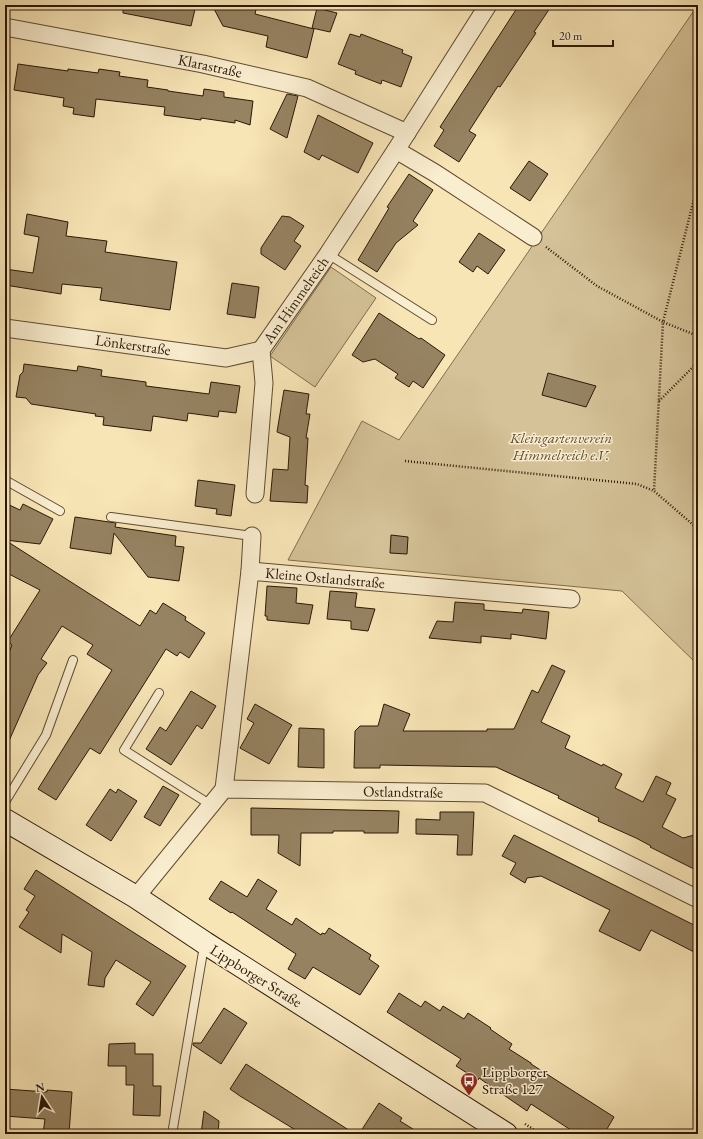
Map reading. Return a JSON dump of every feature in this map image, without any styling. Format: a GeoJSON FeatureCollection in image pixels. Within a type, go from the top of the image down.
{"type":"FeatureCollection","features":[{"type":"Feature","properties":{"kind":"main road","name":"Lippborger Straße"},"geometry":{"type":"LineString","coordinates":[[5,820],[136,897],[205,943],[506,1134]]}},
{"type":"Feature","properties":{"kind":"street","name":"Am Himmelreich"},"geometry":{"type":"LineString","coordinates":[[255,494],[264,383],[261,350],[328,254],[488,5]]}},
{"type":"Feature","properties":{"kind":"street","name":"Klarastraße"},"geometry":{"type":"LineString","coordinates":[[5,27],[203,64],[307,88],[407,132]]}},
{"type":"Feature","properties":{"kind":"street"},"geometry":{"type":"LineString","coordinates":[[396,150],[435,173],[533,237]]}},
{"type":"Feature","properties":{"kind":"street","name":"Lönkerstraße"},"geometry":{"type":"LineString","coordinates":[[5,328],[226,358],[261,350]]}},
{"type":"Feature","properties":{"kind":"street"},"geometry":{"type":"LineString","coordinates":[[250,571],[252,536]]}},
{"type":"Feature","properties":{"kind":"street","name":"Kleine Ostlandstraße"},"geometry":{"type":"LineString","coordinates":[[224,789],[250,571],[571,599]]}},
{"type":"Feature","properties":{"kind":"street"},"geometry":{"type":"LineString","coordinates":[[136,897],[224,789]]}},
{"type":"Feature","properties":{"kind":"street","name":"Ostlandstraße"},"geometry":{"type":"LineString","coordinates":[[224,789],[485,793],[698,899]]}},
{"type":"Feature","properties":{"kind":"lane"},"geometry":{"type":"LineString","coordinates":[[328,254],[432,320]]}},
{"type":"Feature","properties":{"kind":"lane"},"geometry":{"type":"LineString","coordinates":[[5,480],[60,511]]}},
{"type":"Feature","properties":{"kind":"lane"},"geometry":{"type":"LineString","coordinates":[[111,518],[252,536]]}},
{"type":"Feature","properties":{"kind":"lane"},"geometry":{"type":"LineString","coordinates":[[5,802],[46,735],[73,660]]}},
{"type":"Feature","properties":{"kind":"lane"},"geometry":{"type":"LineString","coordinates":[[159,693],[124,750],[210,805]]}},
{"type":"Feature","properties":{"kind":"lane"},"geometry":{"type":"LineString","coordinates":[[172,1134],[205,943]]}},
{"type":"Feature","properties":{"kind":"path"},"geometry":{"type":"LineString","coordinates":[[654,490],[662,322],[698,183]]}},
{"type":"Feature","properties":{"kind":"path"},"geometry":{"type":"LineString","coordinates":[[533,237],[597,286],[662,322],[698,336]]}},
{"type":"Feature","properties":{"kind":"path"},"geometry":{"type":"LineString","coordinates":[[658,402],[693,367],[698,365]]}},
{"type":"Feature","properties":{"kind":"path"},"geometry":{"type":"LineString","coordinates":[[405,462],[637,484],[654,490],[698,529]]}},
{"type":"Feature","properties":{"kind":"green space","name":"Kleingartenverein Himmelreich e.V."},"geometry":{"type":"Polygon","coordinates":[[[693,12],[698,16],[698,665],[622,591],[288,560],[362,421],[399,440],[693,12]]]}},
{"type":"Feature","properties":{"kind":"green space"},"geometry":{"type":"Polygon","coordinates":[[[331,267],[376,298],[315,387],[270,356],[331,267]]]}},
{"type":"Feature","properties":{"kind":"building"},"geometry":{"type":"Polygon","coordinates":[[[123,5],[196,5],[191,26],[123,13],[123,5]]]}},
{"type":"Feature","properties":{"kind":"building"},"geometry":{"type":"Polygon","coordinates":[[[212,5],[257,5],[255,14],[314,29],[307,58],[266,47],[268,36],[223,26],[212,5]]]}},
{"type":"Feature","properties":{"kind":"building"},"geometry":{"type":"Polygon","coordinates":[[[519,5],[552,5],[534,32],[536,33],[500,87],[498,86],[469,131],[476,135],[459,162],[434,146],[444,130],[440,127],[519,5]]]}},
{"type":"Feature","properties":{"kind":"building"},"geometry":{"type":"Polygon","coordinates":[[[317,8],[337,13],[330,32],[312,28],[317,8]]]}},
{"type":"Feature","properties":{"kind":"building"},"geometry":{"type":"Polygon","coordinates":[[[350,34],[360,37],[361,34],[403,50],[402,53],[412,57],[401,87],[382,80],[381,84],[355,74],[356,71],[338,64],[350,34]]]}},
{"type":"Feature","properties":{"kind":"building"},"geometry":{"type":"Polygon","coordinates":[[[18,64],[68,71],[68,69],[98,73],[99,69],[120,72],[119,76],[148,80],[147,87],[203,96],[204,89],[224,92],[224,97],[253,101],[250,125],[235,120],[235,123],[164,115],[165,107],[96,99],[94,117],[73,114],[74,108],[63,106],[64,98],[14,90],[18,64]]]}},
{"type":"Feature","properties":{"kind":"building"},"geometry":{"type":"Polygon","coordinates":[[[287,94],[298,96],[287,138],[270,129],[287,94]]]}},
{"type":"Feature","properties":{"kind":"building"},"geometry":{"type":"Polygon","coordinates":[[[318,115],[373,143],[358,173],[322,155],[319,160],[304,152],[318,115]]]}},
{"type":"Feature","properties":{"kind":"building"},"geometry":{"type":"Polygon","coordinates":[[[529,161],[548,174],[530,201],[510,188],[529,161]]]}},
{"type":"Feature","properties":{"kind":"building"},"geometry":{"type":"Polygon","coordinates":[[[409,174],[433,190],[413,221],[418,225],[396,243],[377,272],[358,260],[389,208],[387,207],[409,174]]]}},
{"type":"Feature","properties":{"kind":"building"},"geometry":{"type":"Polygon","coordinates":[[[27,214],[68,222],[66,236],[107,241],[105,252],[177,262],[170,310],[100,300],[102,288],[62,284],[61,294],[5,285],[5,269],[33,273],[39,237],[24,234],[27,214]]]}},
{"type":"Feature","properties":{"kind":"building"},"geometry":{"type":"Polygon","coordinates":[[[282,216],[290,217],[304,226],[294,241],[301,246],[285,270],[261,254],[261,248],[282,216]]]}},
{"type":"Feature","properties":{"kind":"building"},"geometry":{"type":"Polygon","coordinates":[[[479,233],[505,250],[488,274],[477,266],[473,272],[459,262],[479,233]]]}},
{"type":"Feature","properties":{"kind":"building"},"geometry":{"type":"Polygon","coordinates":[[[232,283],[259,287],[255,318],[227,314],[232,283]]]}},
{"type":"Feature","properties":{"kind":"building"},"geometry":{"type":"Polygon","coordinates":[[[379,313],[419,339],[421,338],[445,355],[423,388],[413,381],[409,387],[395,378],[398,374],[375,359],[363,362],[352,355],[379,313]]]}},
{"type":"Feature","properties":{"kind":"building"},"geometry":{"type":"Polygon","coordinates":[[[24,364],[77,371],[78,366],[102,370],[101,376],[146,382],[146,386],[209,394],[211,382],[240,386],[236,413],[219,411],[218,417],[188,413],[187,421],[153,416],[151,431],[103,425],[104,417],[95,416],[96,414],[31,404],[26,398],[16,397],[20,375],[23,372],[24,364]]]}},
{"type":"Feature","properties":{"kind":"building"},"geometry":{"type":"Polygon","coordinates":[[[548,373],[596,386],[586,407],[542,395],[548,373]]]}},
{"type":"Feature","properties":{"kind":"building"},"geometry":{"type":"Polygon","coordinates":[[[284,390],[309,394],[306,414],[310,414],[306,438],[308,438],[305,485],[308,486],[307,503],[270,501],[273,469],[288,470],[290,437],[277,432],[284,390]]]}},
{"type":"Feature","properties":{"kind":"building"},"geometry":{"type":"Polygon","coordinates":[[[198,480],[235,485],[231,516],[216,514],[217,509],[195,506],[198,480]]]}},
{"type":"Feature","properties":{"kind":"building"},"geometry":{"type":"Polygon","coordinates":[[[5,503],[20,510],[23,504],[53,519],[40,544],[5,540],[5,503]]]}},
{"type":"Feature","properties":{"kind":"building"},"geometry":{"type":"Polygon","coordinates":[[[75,517],[116,523],[115,527],[176,536],[175,546],[184,547],[179,581],[148,577],[114,533],[111,554],[70,548],[75,517]]]}},
{"type":"Feature","properties":{"kind":"building"},"geometry":{"type":"Polygon","coordinates":[[[391,535],[408,537],[407,554],[390,553],[391,535]]]}},
{"type":"Feature","properties":{"kind":"building"},"geometry":{"type":"Polygon","coordinates":[[[5,540],[140,626],[150,610],[156,614],[163,603],[186,617],[185,620],[205,633],[189,658],[180,652],[177,656],[166,649],[100,754],[90,748],[56,800],[38,789],[112,670],[87,654],[93,645],[62,626],[41,659],[47,663],[38,675],[5,750],[5,662],[12,645],[8,641],[40,590],[5,572],[5,540]]]}},
{"type":"Feature","properties":{"kind":"building"},"geometry":{"type":"Polygon","coordinates":[[[267,586],[297,588],[296,603],[313,605],[309,624],[267,620],[267,616],[265,616],[267,586]]]}},
{"type":"Feature","properties":{"kind":"building"},"geometry":{"type":"Polygon","coordinates":[[[330,591],[357,593],[355,607],[375,609],[368,631],[351,629],[351,621],[327,619],[330,591]]]}},
{"type":"Feature","properties":{"kind":"building"},"geometry":{"type":"Polygon","coordinates":[[[455,602],[484,604],[484,610],[522,613],[523,609],[549,612],[546,639],[511,634],[511,639],[481,636],[481,643],[429,638],[437,621],[453,622],[455,602]]]}},
{"type":"Feature","properties":{"kind":"building"},"geometry":{"type":"Polygon","coordinates":[[[552,665],[565,671],[541,722],[570,736],[565,748],[602,766],[603,764],[622,774],[615,788],[643,802],[656,776],[671,783],[666,794],[676,799],[662,827],[683,838],[698,834],[698,871],[650,847],[651,846],[636,838],[598,821],[599,818],[558,798],[559,796],[496,767],[380,765],[380,768],[354,768],[355,731],[360,726],[378,726],[384,704],[410,714],[403,731],[487,731],[487,729],[514,729],[532,690],[538,693],[552,665]]]}},
{"type":"Feature","properties":{"kind":"building"},"geometry":{"type":"Polygon","coordinates":[[[191,691],[216,706],[202,729],[197,725],[171,765],[146,749],[160,727],[166,731],[191,691]]]}},
{"type":"Feature","properties":{"kind":"building"},"geometry":{"type":"Polygon","coordinates":[[[255,704],[292,725],[269,764],[240,748],[254,723],[247,719],[255,704]]]}},
{"type":"Feature","properties":{"kind":"building"},"geometry":{"type":"Polygon","coordinates":[[[299,728],[324,729],[324,768],[298,767],[299,728]]]}},
{"type":"Feature","properties":{"kind":"building"},"geometry":{"type":"Polygon","coordinates":[[[163,786],[179,795],[160,826],[144,817],[163,786]]]}},
{"type":"Feature","properties":{"kind":"building"},"geometry":{"type":"Polygon","coordinates":[[[110,789],[116,793],[118,789],[137,801],[111,841],[86,825],[110,789]]]}},
{"type":"Feature","properties":{"kind":"building"},"geometry":{"type":"Polygon","coordinates":[[[251,808],[399,811],[398,833],[333,831],[333,833],[301,833],[300,866],[278,853],[279,835],[251,835],[251,808]]]}},
{"type":"Feature","properties":{"kind":"building"},"geometry":{"type":"Polygon","coordinates":[[[440,812],[474,812],[472,855],[457,855],[458,835],[416,834],[416,819],[440,820],[440,812]]]}},
{"type":"Feature","properties":{"kind":"building"},"geometry":{"type":"Polygon","coordinates":[[[514,835],[698,927],[698,954],[651,930],[640,951],[599,931],[610,910],[541,876],[527,878],[525,883],[510,874],[516,863],[502,856],[514,835]]]}},
{"type":"Feature","properties":{"kind":"building"},"geometry":{"type":"Polygon","coordinates":[[[36,870],[186,966],[153,1016],[136,1004],[151,982],[116,960],[105,978],[104,987],[88,985],[92,952],[62,934],[61,953],[19,927],[29,912],[26,910],[35,896],[24,889],[36,870]]]}},
{"type":"Feature","properties":{"kind":"building"},"geometry":{"type":"Polygon","coordinates":[[[258,879],[277,891],[266,909],[292,925],[296,918],[321,935],[322,933],[325,934],[329,928],[371,955],[369,959],[379,966],[360,995],[313,967],[305,979],[288,969],[296,954],[232,912],[231,913],[209,899],[221,881],[247,897],[258,879]]]}},
{"type":"Feature","properties":{"kind":"building"},"geometry":{"type":"Polygon","coordinates":[[[399,993],[421,1007],[425,1001],[440,1011],[443,1006],[464,1019],[468,1013],[491,1028],[490,1029],[512,1044],[509,1049],[614,1117],[604,1134],[577,1134],[531,1104],[527,1111],[479,1078],[478,1080],[456,1066],[461,1059],[387,1012],[399,993]]]}},
{"type":"Feature","properties":{"kind":"building"},"geometry":{"type":"Polygon","coordinates":[[[224,1008],[247,1023],[221,1064],[193,1045],[193,1043],[201,1043],[224,1008]]]}},
{"type":"Feature","properties":{"kind":"building"},"geometry":{"type":"Polygon","coordinates":[[[135,1043],[135,1054],[153,1054],[153,1086],[161,1086],[160,1116],[133,1115],[134,1085],[126,1085],[126,1066],[108,1066],[109,1044],[135,1043]]]}},
{"type":"Feature","properties":{"kind":"building"},"geometry":{"type":"Polygon","coordinates":[[[246,1064],[355,1134],[302,1134],[240,1096],[230,1089],[246,1064]]]}},
{"type":"Feature","properties":{"kind":"building"},"geometry":{"type":"Polygon","coordinates":[[[5,1089],[72,1092],[69,1134],[43,1134],[45,1119],[5,1116],[5,1089]]]}},
{"type":"Feature","properties":{"kind":"building"},"geometry":{"type":"Polygon","coordinates":[[[379,1103],[402,1118],[400,1121],[421,1134],[359,1134],[379,1103]]]}},
{"type":"Feature","properties":{"kind":"building"},"geometry":{"type":"Polygon","coordinates":[[[204,1111],[219,1121],[218,1134],[201,1134],[204,1111]]]}},
{"type":"Feature","properties":{"kind":"place","name":"Lippborger Straße 127"},"geometry":{"type":"Point","coordinates":[469,1096]}}]}
